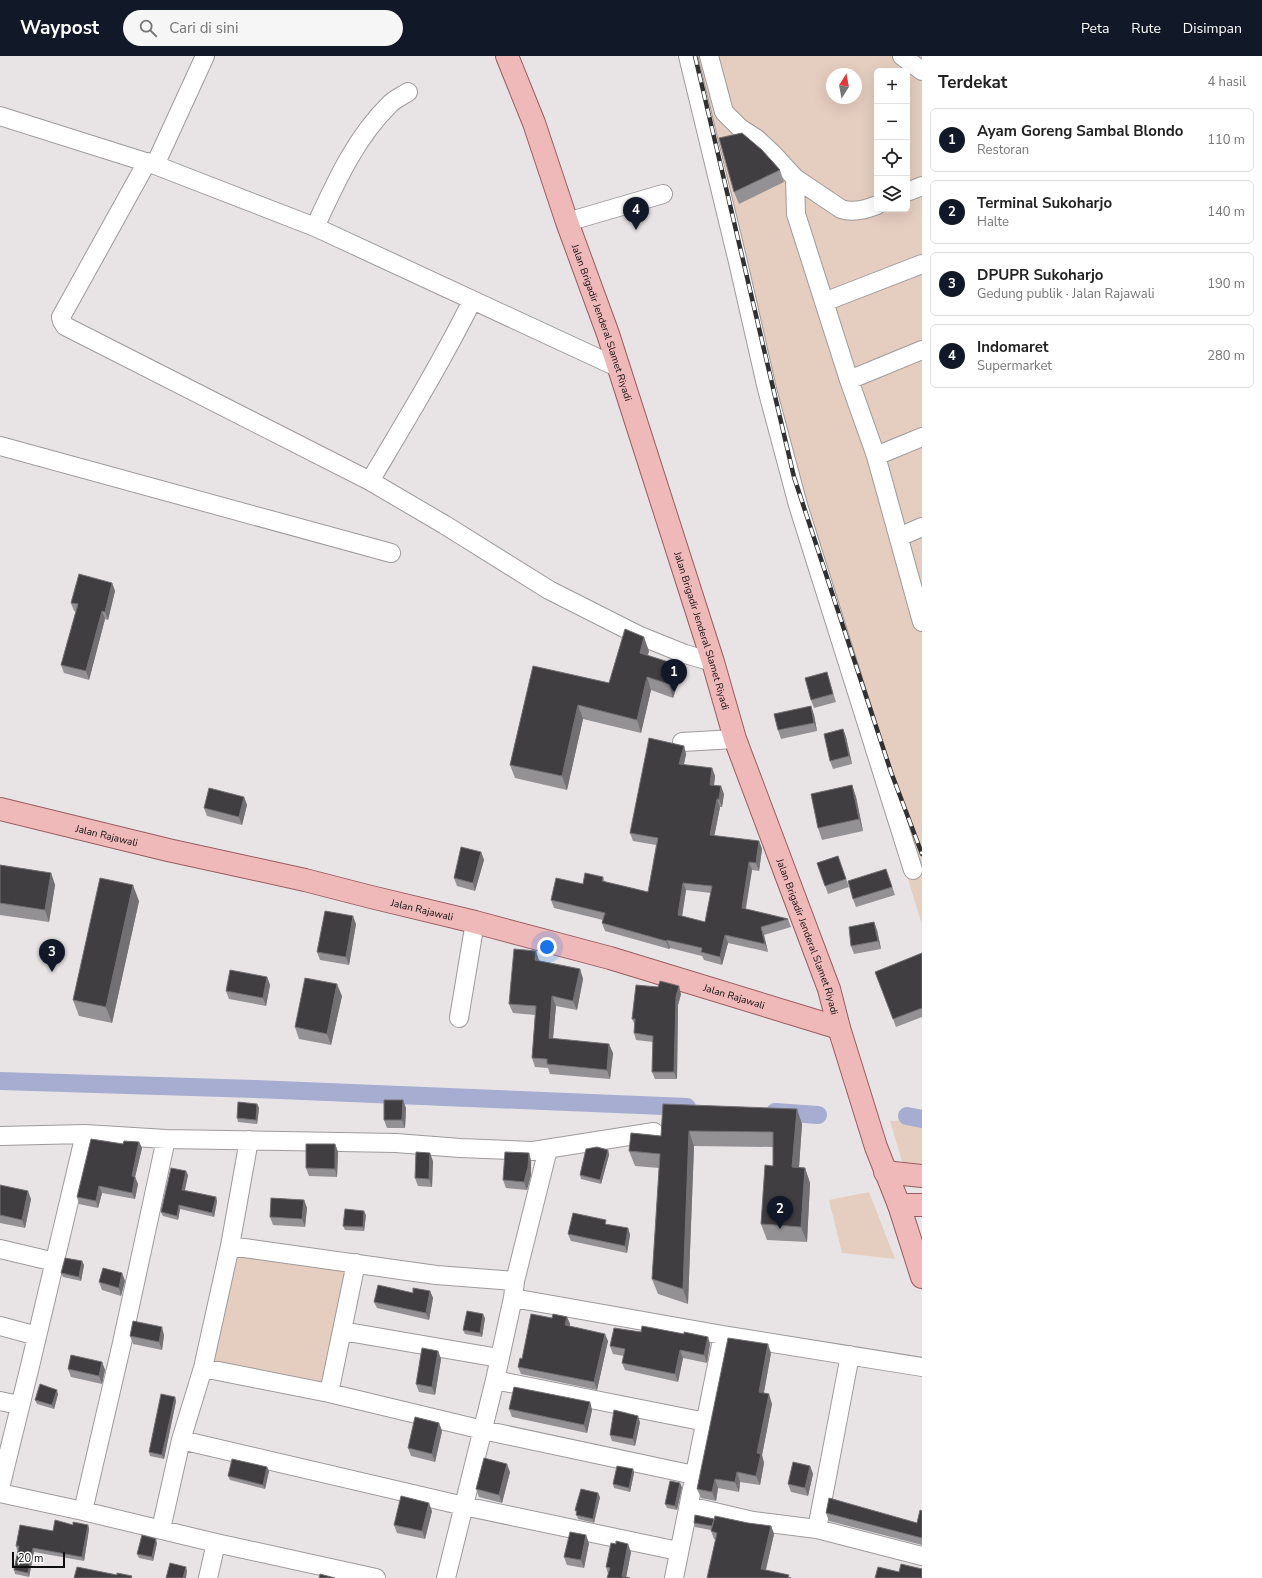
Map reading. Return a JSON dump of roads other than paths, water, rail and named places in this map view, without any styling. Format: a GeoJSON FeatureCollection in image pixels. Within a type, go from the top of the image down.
{"type":"FeatureCollection","features":[{"type":"Feature","properties":{"kind":"main road","name":"Jalan Brigadir Jenderal Slamet Riyadi"},"geometry":{"type":"LineString","coordinates":[[507,56],[534,123],[567,222],[608,334],[617,367],[713,662],[735,739],[829,989],[839,1028],[885,1172],[920,1261]]}},
{"type":"Feature","properties":{"kind":"main road","name":"Jalan Rajawali"},"geometry":{"type":"LineString","coordinates":[[0,809],[168,850],[305,880],[474,922],[610,958],[839,1028]]}},
{"type":"Feature","properties":{"kind":"main road"},"geometry":{"type":"LineString","coordinates":[[885,1172],[922,1176]]}},
{"type":"Feature","properties":{"kind":"main road"},"geometry":{"type":"LineString","coordinates":[[899,1205],[922,1184]]}},
{"type":"Feature","properties":{"kind":"main road"},"geometry":{"type":"LineString","coordinates":[[899,1205],[922,1205]]}},
{"type":"Feature","properties":{"kind":"street"},"geometry":{"type":"LineString","coordinates":[[205,56],[151,164],[61,317],[65,326],[370,481],[445,525],[549,590],[638,634],[685,654],[713,662]]}},
{"type":"Feature","properties":{"kind":"street"},"geometry":{"type":"LineString","coordinates":[[688,56],[767,389],[796,498],[913,870]]}},
{"type":"Feature","properties":{"kind":"street"},"geometry":{"type":"LineString","coordinates":[[709,56],[724,112],[740,128],[757,139],[774,154],[795,178],[841,209],[855,211],[874,206]]}},
{"type":"Feature","properties":{"kind":"street"},"geometry":{"type":"LineString","coordinates":[[902,56],[922,71]]}},
{"type":"Feature","properties":{"kind":"street"},"geometry":{"type":"LineString","coordinates":[[315,227],[349,157],[377,118],[391,103],[408,92]]}},
{"type":"Feature","properties":{"kind":"street"},"geometry":{"type":"LineString","coordinates":[[0,116],[151,164],[315,227],[617,367]]}},
{"type":"Feature","properties":{"kind":"street"},"geometry":{"type":"LineString","coordinates":[[795,178],[796,214],[849,380],[876,456],[921,618]]}},
{"type":"Feature","properties":{"kind":"street"},"geometry":{"type":"LineString","coordinates":[[910,191],[922,186]]}},
{"type":"Feature","properties":{"kind":"street"},"geometry":{"type":"LineString","coordinates":[[567,222],[663,194]]}},
{"type":"Feature","properties":{"kind":"street"},"geometry":{"type":"LineString","coordinates":[[824,302],[922,264]]}},
{"type":"Feature","properties":{"kind":"street"},"geometry":{"type":"LineString","coordinates":[[370,481],[431,379],[472,301]]}},
{"type":"Feature","properties":{"kind":"street"},"geometry":{"type":"LineString","coordinates":[[849,380],[922,350]]}},
{"type":"Feature","properties":{"kind":"street"},"geometry":{"type":"LineString","coordinates":[[876,456],[922,437]]}},
{"type":"Feature","properties":{"kind":"street"},"geometry":{"type":"LineString","coordinates":[[0,446],[391,553]]}},
{"type":"Feature","properties":{"kind":"street"},"geometry":{"type":"LineString","coordinates":[[899,537],[922,527]]}},
{"type":"Feature","properties":{"kind":"street"},"geometry":{"type":"LineString","coordinates":[[682,742],[735,739]]}},
{"type":"Feature","properties":{"kind":"street"},"geometry":{"type":"LineString","coordinates":[[459,1018],[474,922]]}},
{"type":"Feature","properties":{"kind":"street"},"geometry":{"type":"LineString","coordinates":[[0,1136],[85,1134],[166,1139],[389,1143],[520,1151],[548,1149],[654,1132]]}},
{"type":"Feature","properties":{"kind":"street"},"geometry":{"type":"LineString","coordinates":[[0,1488],[85,1134]]}},
{"type":"Feature","properties":{"kind":"street"},"geometry":{"type":"LineString","coordinates":[[83,1511],[122,1342],[166,1139]]}},
{"type":"Feature","properties":{"kind":"street"},"geometry":{"type":"LineString","coordinates":[[161,1529],[181,1440],[203,1368],[230,1246],[249,1140]]}},
{"type":"Feature","properties":{"kind":"street"},"geometry":{"type":"LineString","coordinates":[[446,1578],[495,1380],[514,1289],[548,1149]]}},
{"type":"Feature","properties":{"kind":"street"},"geometry":{"type":"LineString","coordinates":[[230,1246],[436,1275],[514,1289],[722,1335],[922,1367]]}},
{"type":"Feature","properties":{"kind":"street"},"geometry":{"type":"LineString","coordinates":[[0,1249],[55,1262]]}},
{"type":"Feature","properties":{"kind":"street"},"geometry":{"type":"LineString","coordinates":[[329,1393],[356,1263]]}},
{"type":"Feature","properties":{"kind":"street"},"geometry":{"type":"LineString","coordinates":[[0,1326],[36,1336]]}},
{"type":"Feature","properties":{"kind":"street"},"geometry":{"type":"LineString","coordinates":[[342,1331],[499,1358]]}},
{"type":"Feature","properties":{"kind":"street"},"geometry":{"type":"LineString","coordinates":[[674,1578],[678,1551],[689,1506],[722,1335]]}},
{"type":"Feature","properties":{"kind":"street"},"geometry":{"type":"LineString","coordinates":[[817,1529],[850,1355]]}},
{"type":"Feature","properties":{"kind":"street"},"geometry":{"type":"LineString","coordinates":[[203,1368],[329,1393],[483,1430],[694,1475]]}},
{"type":"Feature","properties":{"kind":"street"},"geometry":{"type":"LineString","coordinates":[[495,1380],[706,1422]]}},
{"type":"Feature","properties":{"kind":"street"},"geometry":{"type":"LineString","coordinates":[[0,1401],[19,1405]]}},
{"type":"Feature","properties":{"kind":"street"},"geometry":{"type":"LineString","coordinates":[[181,1440],[464,1506],[678,1551]]}},
{"type":"Feature","properties":{"kind":"street"},"geometry":{"type":"LineString","coordinates":[[0,1493],[376,1578]]}},
{"type":"Feature","properties":{"kind":"street"},"geometry":{"type":"LineString","coordinates":[[689,1506],[754,1521],[817,1529],[922,1556]]}},
{"type":"Feature","properties":{"kind":"street"},"geometry":{"type":"LineString","coordinates":[[208,1578],[216,1543]]}},
{"type":"Feature","properties":{"kind":"waterway"},"geometry":{"type":"LineString","coordinates":[[0,1081],[255,1089],[687,1107]]}},
{"type":"Feature","properties":{"kind":"waterway"},"geometry":{"type":"LineString","coordinates":[[775,1112],[818,1115]]}},
{"type":"Feature","properties":{"kind":"waterway"},"geometry":{"type":"LineString","coordinates":[[907,1116],[922,1119]]}},
{"type":"Feature","properties":{"kind":"railway"},"geometry":{"type":"LineString","coordinates":[[695,56],[794,477],[891,772],[922,854]]}},
{"type":"Feature","properties":{"kind":"place","name":"Indomaret"},"geometry":{"type":"Point","coordinates":[636,230]}},
{"type":"Feature","properties":{"kind":"place","name":"Ayam Goreng Sambal Blondo"},"geometry":{"type":"Point","coordinates":[674,692]}},
{"type":"Feature","properties":{"kind":"place","name":"DPUPR Sukoharjo"},"geometry":{"type":"Point","coordinates":[52,972]}},
{"type":"Feature","properties":{"kind":"place","name":"Terminal Sukoharjo"},"geometry":{"type":"Point","coordinates":[780,1229]}}]}
